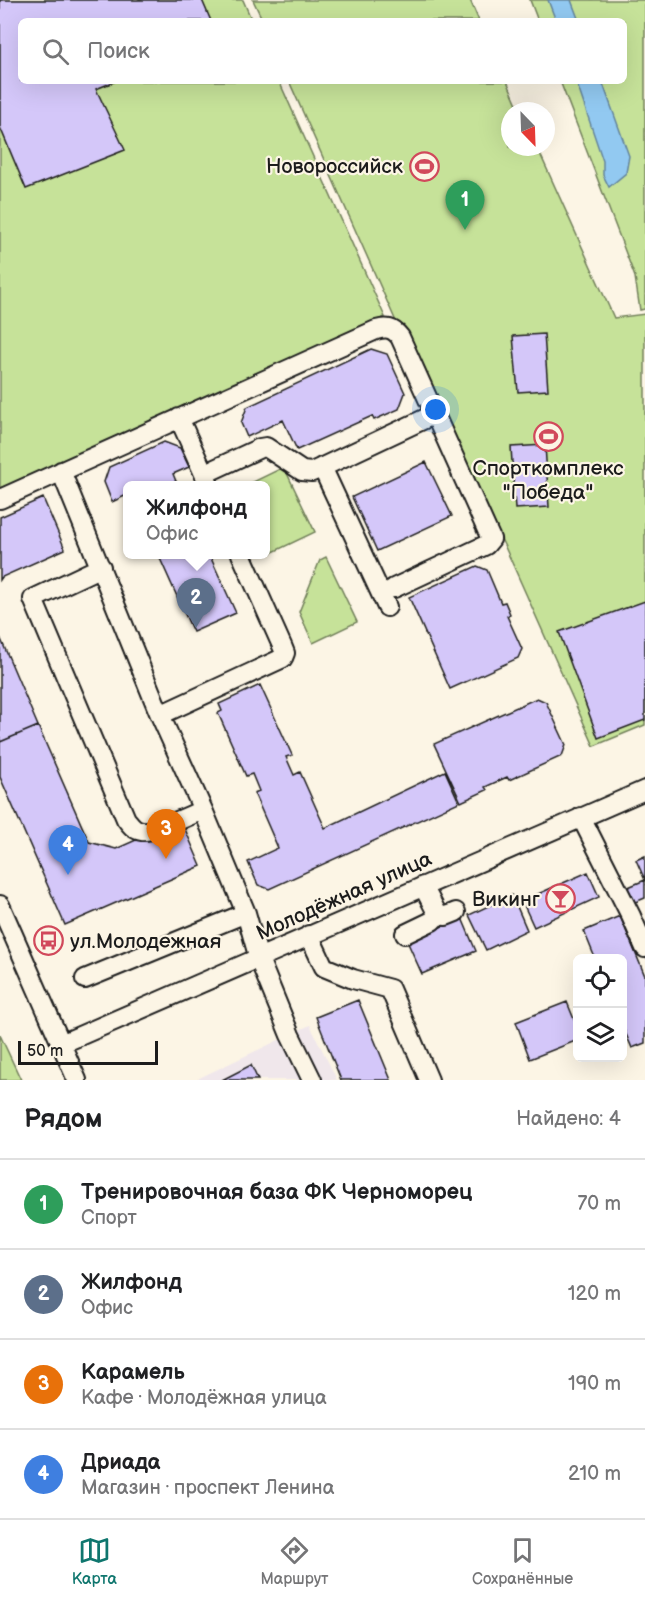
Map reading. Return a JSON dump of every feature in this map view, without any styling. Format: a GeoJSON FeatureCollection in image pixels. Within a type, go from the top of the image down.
{"type":"FeatureCollection","features":[{"type":"Feature","properties":{"kind":"street"},"geometry":{"type":"LineString","coordinates":[[0,499],[386,327],[395,331],[400,337],[491,539],[486,545],[394,588]]}},
{"type":"Feature","properties":{"kind":"street"},"geometry":{"type":"LineString","coordinates":[[179,418],[207,480],[260,448],[266,447],[307,473],[435,414]]}},
{"type":"Feature","properties":{"kind":"street"},"geometry":{"type":"LineString","coordinates":[[322,467],[387,607]]}},
{"type":"Feature","properties":{"kind":"street"},"geometry":{"type":"LineString","coordinates":[[61,471],[160,715],[246,913],[259,959],[290,1035],[312,1080]]}},
{"type":"Feature","properties":{"kind":"street"},"geometry":{"type":"LineString","coordinates":[[160,715],[283,658],[285,653],[283,648],[243,559]]}},
{"type":"Feature","properties":{"kind":"street"},"geometry":{"type":"LineString","coordinates":[[101,567],[33,599],[122,808],[133,827],[142,831],[153,830],[203,810]]}},
{"type":"Feature","properties":{"kind":"street","name":"Молодёжная улица"},"geometry":{"type":"LineString","coordinates":[[61,1044],[645,790]]}},
{"type":"Feature","properties":{"kind":"street"},"geometry":{"type":"LineString","coordinates":[[582,817],[638,913],[645,948]]}},
{"type":"Feature","properties":{"kind":"street"},"geometry":{"type":"LineString","coordinates":[[405,934],[447,913],[423,886]]}},
{"type":"Feature","properties":{"kind":"street"},"geometry":{"type":"LineString","coordinates":[[0,905],[77,1080]]}},
{"type":"Feature","properties":{"kind":"street"},"geometry":{"type":"LineString","coordinates":[[85,979],[246,913]]}},
{"type":"Feature","properties":{"kind":"street"},"geometry":{"type":"LineString","coordinates":[[309,935],[324,967],[353,979],[390,989],[429,1080]]}},
{"type":"Feature","properties":{"kind":"shaded area"},"geometry":{"type":"Polygon","coordinates":[[[310,1025],[337,1080],[258,1080],[251,1066],[222,1080],[195,1080],[310,1025]]]}},
{"type":"Feature","properties":{"kind":"green space"},"geometry":{"type":"Polygon","coordinates":[[[0,0],[243,0],[251,18],[18,18],[18,84],[280,84],[385,317],[0,489],[0,0]]]}},
{"type":"Feature","properties":{"kind":"green space"},"geometry":{"type":"Polygon","coordinates":[[[253,0],[470,0],[478,18],[262,18],[253,0]]]}},
{"type":"Feature","properties":{"kind":"green space"},"geometry":{"type":"Polygon","coordinates":[[[530,0],[645,0],[645,309],[640,310],[635,277],[561,84],[627,84],[627,18],[537,18],[530,0]]]}},
{"type":"Feature","properties":{"kind":"green space"},"geometry":{"type":"Polygon","coordinates":[[[290,84],[508,84],[516,102],[501,102],[501,156],[541,156],[614,318],[645,314],[645,725],[594,746],[505,547],[398,326],[290,84]]]}},
{"type":"Feature","properties":{"kind":"green space"},"geometry":{"type":"Polygon","coordinates":[[[284,467],[315,532],[271,553],[270,481],[255,481],[284,467]]]}},
{"type":"Feature","properties":{"kind":"green space"},"geometry":{"type":"Polygon","coordinates":[[[326,557],[357,622],[313,643],[299,612],[320,560],[326,557]]]}},
{"type":"Feature","properties":{"kind":"green space"},"geometry":{"type":"Polygon","coordinates":[[[0,1035],[21,1080],[0,1080],[0,1035]]]}},
{"type":"Feature","properties":{"kind":"water"},"geometry":{"type":"Polygon","coordinates":[[[548,0],[571,0],[578,18],[555,18],[548,0]]]}},
{"type":"Feature","properties":{"kind":"water"},"geometry":{"type":"Polygon","coordinates":[[[577,84],[603,84],[629,156],[626,173],[609,187],[603,175],[603,161],[577,84]]]}},
{"type":"Feature","properties":{"kind":"building"},"geometry":{"type":"Polygon","coordinates":[[[0,0],[202,0],[210,18],[18,18],[18,84],[108,84],[96,89],[125,150],[26,189],[0,127],[0,0]]]}},
{"type":"Feature","properties":{"kind":"building"},"geometry":{"type":"Polygon","coordinates":[[[544,334],[548,390],[518,392],[513,336],[544,334]]]}},
{"type":"Feature","properties":{"kind":"building"},"geometry":{"type":"Polygon","coordinates":[[[371,349],[387,354],[405,393],[399,409],[374,420],[372,416],[297,450],[283,420],[247,437],[241,423],[247,407],[371,349]]]}},
{"type":"Feature","properties":{"kind":"building"},"geometry":{"type":"Polygon","coordinates":[[[164,442],[180,448],[189,467],[173,474],[176,481],[123,481],[123,497],[112,502],[104,482],[109,467],[164,442]]]}},
{"type":"Feature","properties":{"kind":"building"},"geometry":{"type":"Polygon","coordinates":[[[545,445],[549,507],[515,509],[511,447],[545,445]]]}},
{"type":"Feature","properties":{"kind":"building"},"geometry":{"type":"Polygon","coordinates":[[[426,462],[452,516],[377,551],[352,497],[426,462]]]}},
{"type":"Feature","properties":{"kind":"building"},"geometry":{"type":"Polygon","coordinates":[[[43,498],[65,549],[2,577],[0,580],[0,517],[43,498]]]}},
{"type":"Feature","properties":{"kind":"building"},"geometry":{"type":"Polygon","coordinates":[[[160,559],[211,559],[236,613],[193,632],[160,559]]]}},
{"type":"Feature","properties":{"kind":"building"},"geometry":{"type":"Polygon","coordinates":[[[477,566],[487,570],[501,603],[505,602],[510,614],[507,616],[522,649],[518,658],[450,689],[409,597],[477,566]]]}},
{"type":"Feature","properties":{"kind":"building"},"geometry":{"type":"Polygon","coordinates":[[[645,601],[645,720],[598,738],[559,632],[645,601]]]}},
{"type":"Feature","properties":{"kind":"building"},"geometry":{"type":"Polygon","coordinates":[[[0,637],[38,726],[0,742],[0,637]]]}},
{"type":"Feature","properties":{"kind":"building"},"geometry":{"type":"Polygon","coordinates":[[[260,685],[292,755],[286,757],[294,775],[300,772],[325,828],[445,771],[459,802],[269,889],[258,885],[248,862],[278,848],[254,793],[259,791],[252,774],[246,776],[218,713],[222,711],[219,704],[260,685]]]}},
{"type":"Feature","properties":{"kind":"building"},"geometry":{"type":"Polygon","coordinates":[[[537,698],[546,702],[566,745],[562,756],[509,780],[507,777],[485,787],[487,790],[461,802],[434,744],[537,698]]]}},
{"type":"Feature","properties":{"kind":"building"},"geometry":{"type":"Polygon","coordinates":[[[38,726],[89,842],[116,849],[181,820],[201,866],[65,925],[0,777],[0,742],[38,726]]]}},
{"type":"Feature","properties":{"kind":"building"},"geometry":{"type":"Polygon","coordinates":[[[645,856],[645,880],[636,860],[645,856]]]}},
{"type":"Feature","properties":{"kind":"building","name":"Викинг"},"geometry":{"type":"Polygon","coordinates":[[[588,872],[599,897],[534,927],[522,901],[588,872]]]}},
{"type":"Feature","properties":{"kind":"building"},"geometry":{"type":"Polygon","coordinates":[[[645,880],[645,898],[633,903],[626,888],[645,880]]]}},
{"type":"Feature","properties":{"kind":"building"},"geometry":{"type":"Polygon","coordinates":[[[512,895],[527,930],[486,950],[469,915],[512,895]]]}},
{"type":"Feature","properties":{"kind":"building"},"geometry":{"type":"Polygon","coordinates":[[[620,916],[645,976],[645,1043],[632,1048],[627,1036],[627,954],[593,954],[584,931],[620,916]]]}},
{"type":"Feature","properties":{"kind":"building"},"geometry":{"type":"Polygon","coordinates":[[[462,918],[476,951],[422,974],[407,941],[462,918]]]}},
{"type":"Feature","properties":{"kind":"building"},"geometry":{"type":"Polygon","coordinates":[[[358,1000],[391,1080],[341,1080],[316,1017],[358,1000]]]}},
{"type":"Feature","properties":{"kind":"building"},"geometry":{"type":"Polygon","coordinates":[[[567,1002],[573,1017],[573,1042],[530,1059],[516,1022],[567,1002]]]}},
{"type":"Feature","properties":{"kind":"building"},"geometry":{"type":"Polygon","coordinates":[[[251,1065],[258,1080],[222,1080],[251,1065]]]}},
{"type":"Feature","properties":{"kind":"place","name":"Новороссийск"},"geometry":{"type":"Point","coordinates":[424,166]}},
{"type":"Feature","properties":{"kind":"place","name":"Тренировочная база ФК Черноморец"},"geometry":{"type":"Point","coordinates":[465,230]}},
{"type":"Feature","properties":{"kind":"place","name":"Спорткомплекс \"Победа\""},"geometry":{"type":"Point","coordinates":[548,437]}},
{"type":"Feature","properties":{"kind":"place","name":"Жилфонд"},"geometry":{"type":"Point","coordinates":[196,628]}},
{"type":"Feature","properties":{"kind":"place","name":"Карамель"},"geometry":{"type":"Point","coordinates":[166,859]}},
{"type":"Feature","properties":{"kind":"place","name":"Дриада"},"geometry":{"type":"Point","coordinates":[68,875]}},
{"type":"Feature","properties":{"kind":"place","name":"Викинг"},"geometry":{"type":"Point","coordinates":[561,899]}},
{"type":"Feature","properties":{"kind":"place","name":"ул.Молодежная"},"geometry":{"type":"Point","coordinates":[49,941]}}]}
